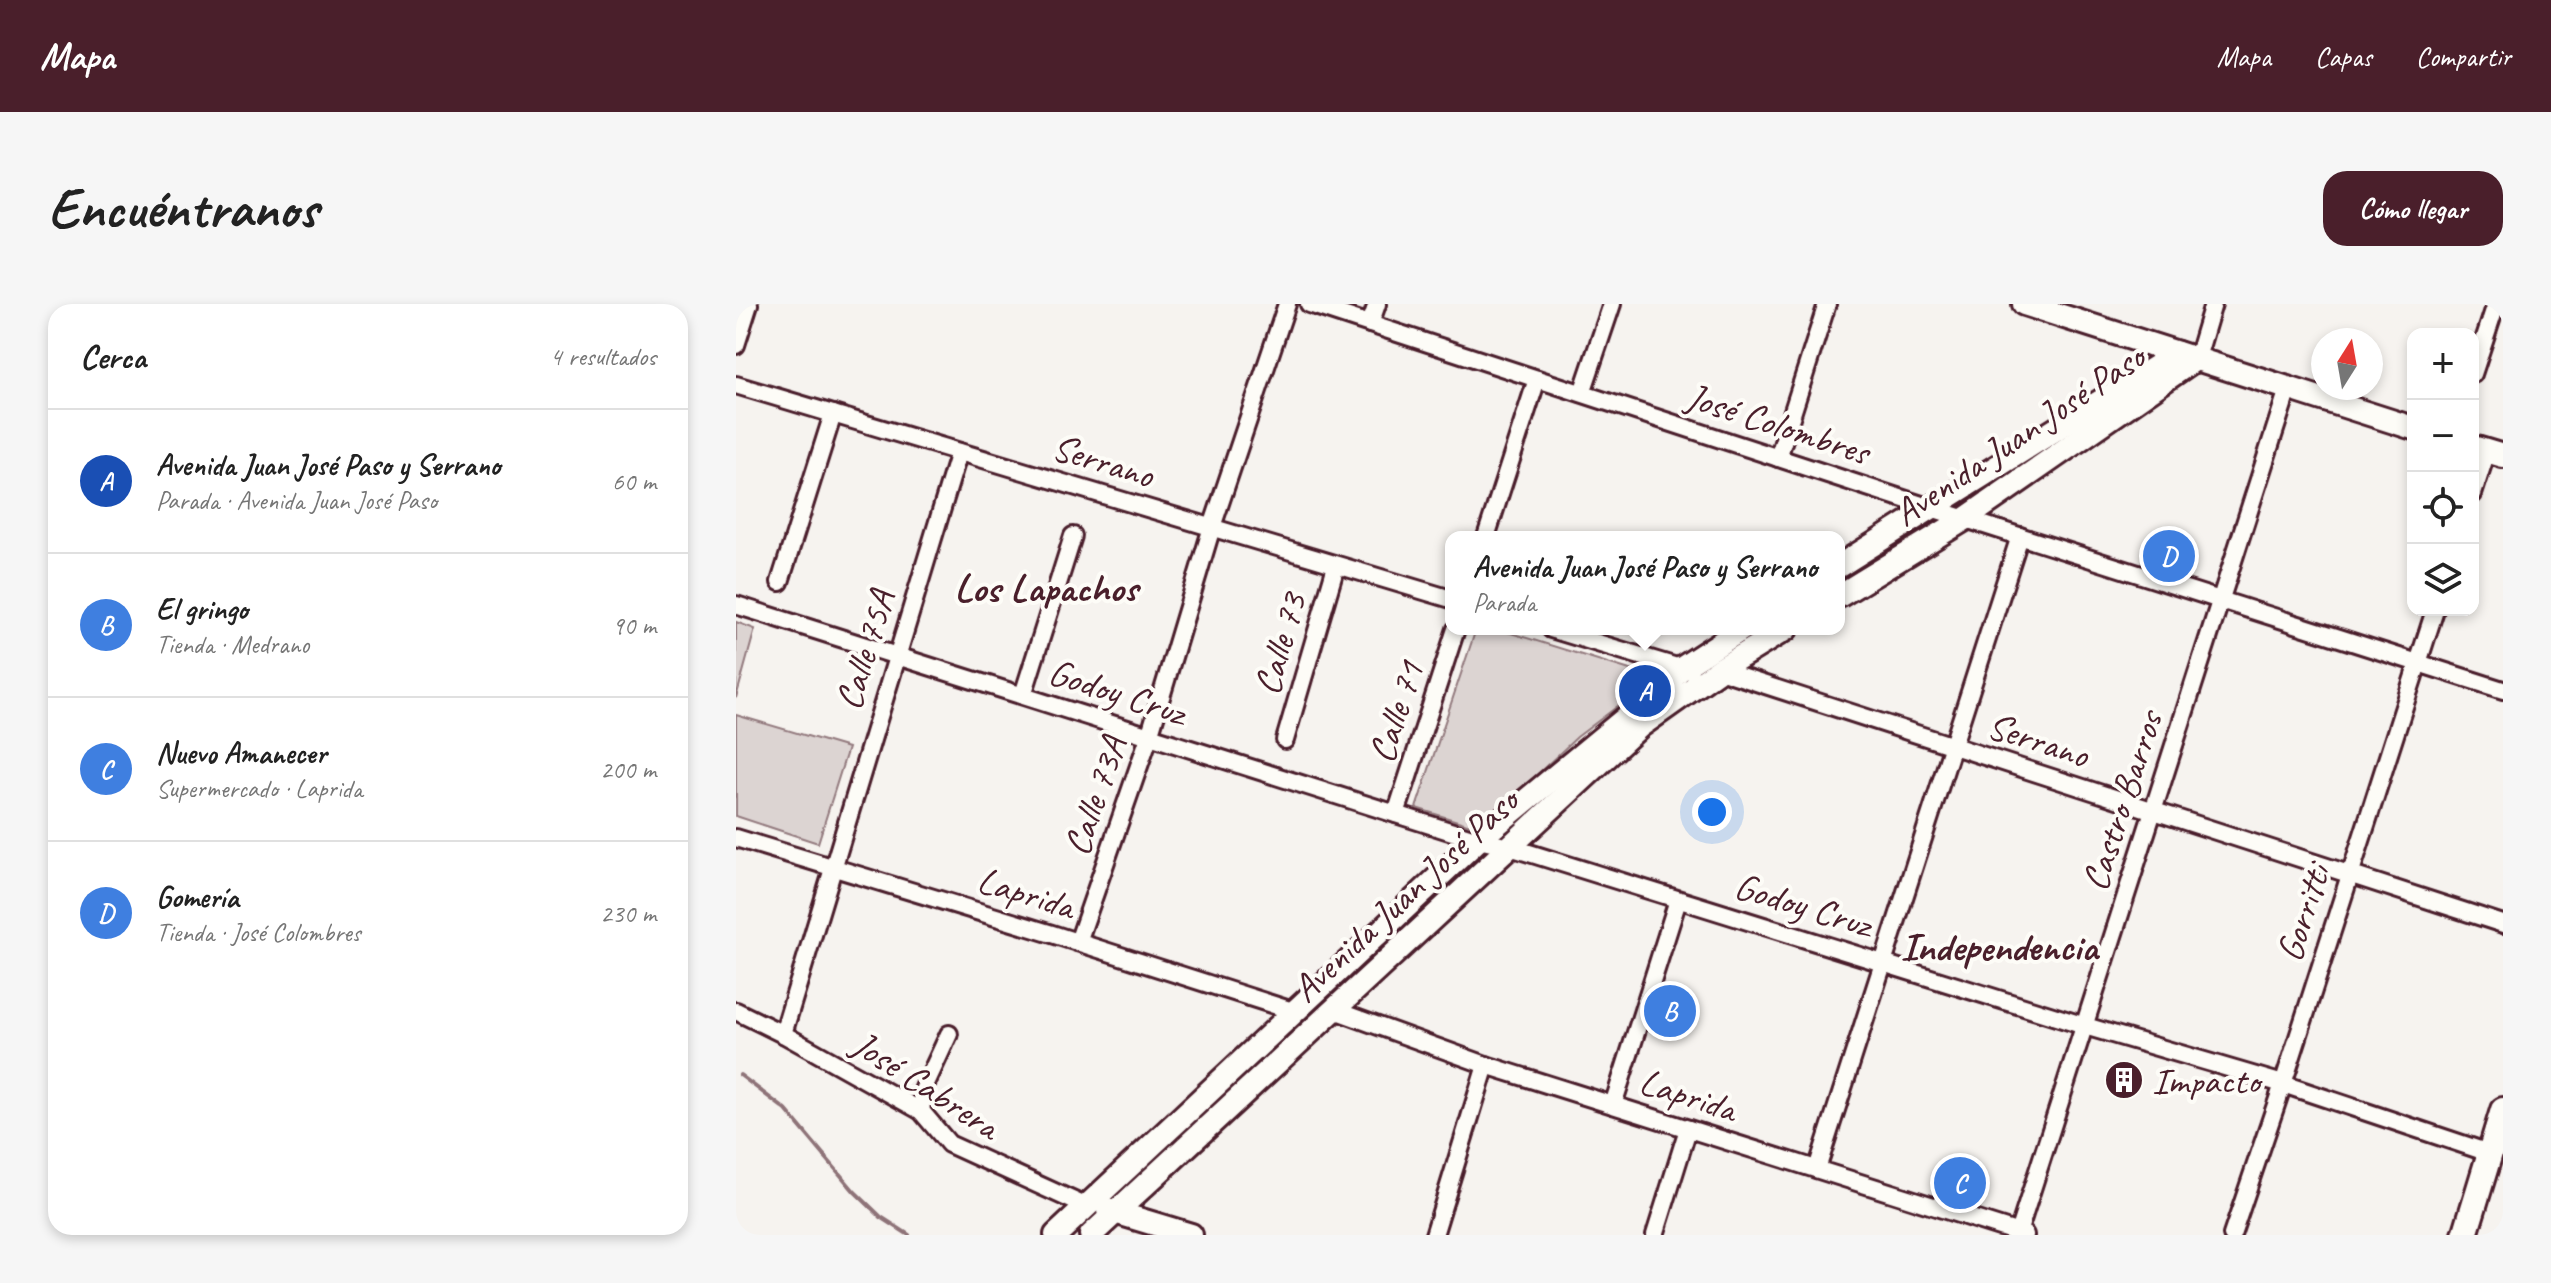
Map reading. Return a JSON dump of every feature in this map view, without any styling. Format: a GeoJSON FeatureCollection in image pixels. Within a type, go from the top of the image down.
{"type":"FeatureCollection","features":[{"type":"Feature","properties":{"kind":"main road"},"geometry":{"type":"LineString","coordinates":[[2024,304],[2407,426]]}},
{"type":"Feature","properties":{"kind":"main road","name":"Avenida Juan José Paso"},"geometry":{"type":"LineString","coordinates":[[1845,562],[2187,355]]}},
{"type":"Feature","properties":{"kind":"main road","name":"Avenida Juan José Paso"},"geometry":{"type":"LineString","coordinates":[[1845,592],[1965,519],[2187,355]]}},
{"type":"Feature","properties":{"kind":"main road","name":"Avenida Juan José Paso"},"geometry":{"type":"LineString","coordinates":[[1056,1235],[1478,840],[1682,668],[1733,635]]}},
{"type":"Feature","properties":{"kind":"main road","name":"Avenida Juan José Paso"},"geometry":{"type":"LineString","coordinates":[[1091,1235],[1640,726],[1719,670],[1776,635]]}},
{"type":"Feature","properties":{"kind":"main road"},"geometry":{"type":"LineString","coordinates":[[2465,1235],[2503,1110]]}},
{"type":"Feature","properties":{"kind":"main road"},"geometry":{"type":"LineString","coordinates":[[1085,1206],[1117,1211],[1191,1235]]}},
{"type":"Feature","properties":{"kind":"street"},"geometry":{"type":"LineString","coordinates":[[736,345],[749,304]]}},
{"type":"Feature","properties":{"kind":"street","name":"Calle 73A"},"geometry":{"type":"LineString","coordinates":[[1078,942],[1149,737],[1212,527],[1287,304]]}},
{"type":"Feature","properties":{"kind":"street","name":"José Colombres"},"geometry":{"type":"LineString","coordinates":[[1309,304],[1965,519],[2503,690]]}},
{"type":"Feature","properties":{"kind":"street"},"geometry":{"type":"LineString","coordinates":[[1370,324],[1377,304]]}},
{"type":"Feature","properties":{"kind":"street"},"geometry":{"type":"LineString","coordinates":[[1582,393],[1612,304]]}},
{"type":"Feature","properties":{"kind":"street"},"geometry":{"type":"LineString","coordinates":[[1778,458],[1827,304]]}},
{"type":"Feature","properties":{"kind":"street"},"geometry":{"type":"LineString","coordinates":[[2187,355],[2213,304]]}},
{"type":"Feature","properties":{"kind":"street"},"geometry":{"type":"LineString","coordinates":[[2479,356],[2496,304]]}},
{"type":"Feature","properties":{"kind":"street"},"geometry":{"type":"LineString","coordinates":[[1488,531],[1537,379]]}},
{"type":"Feature","properties":{"kind":"street","name":"Serrano"},"geometry":{"type":"LineString","coordinates":[[736,385],[1445,597]]}},
{"type":"Feature","properties":{"kind":"street","name":"Castro Barros"},"geometry":{"type":"LineString","coordinates":[[2022,1234],[2152,810],[2288,389]]}},
{"type":"Feature","properties":{"kind":"street"},"geometry":{"type":"LineString","coordinates":[[780,582],[833,414]]}},
{"type":"Feature","properties":{"kind":"street"},"geometry":{"type":"LineString","coordinates":[[2479,477],[2488,451]]}},
{"type":"Feature","properties":{"kind":"street","name":"Calle 75A"},"geometry":{"type":"LineString","coordinates":[[783,1034],[959,452]]}},
{"type":"Feature","properties":{"kind":"street"},"geometry":{"type":"LineString","coordinates":[[1023,695],[1073,536]]}},
{"type":"Feature","properties":{"kind":"street"},"geometry":{"type":"LineString","coordinates":[[1817,1169],[2020,536]]}},
{"type":"Feature","properties":{"kind":"street","name":"Calle 73"},"geometry":{"type":"LineString","coordinates":[[1285,740],[1336,566]]}},
{"type":"Feature","properties":{"kind":"street","name":"Godoy Cruz"},"geometry":{"type":"LineString","coordinates":[[736,605],[1478,840],[1510,847],[2085,1026],[2283,1084],[2489,1153]]}},
{"type":"Feature","properties":{"kind":"street","name":"Gorritti"},"geometry":{"type":"LineString","coordinates":[[2232,1235],[2433,616]]}},
{"type":"Feature","properties":{"kind":"street","name":"Calle 71"},"geometry":{"type":"LineString","coordinates":[[1396,814],[1454,635]]}},
{"type":"Feature","properties":{"kind":"street","name":"Serrano"},"geometry":{"type":"LineString","coordinates":[[1571,635],[1696,673],[1719,670],[2503,924]]}},
{"type":"Feature","properties":{"kind":"street","name":"Laprida"},"geometry":{"type":"LineString","coordinates":[[736,838],[1296,1012]]}},
{"type":"Feature","properties":{"kind":"street"},"geometry":{"type":"LineString","coordinates":[[1613,1105],[1678,900]]}},
{"type":"Feature","properties":{"kind":"street","name":"Laprida"},"geometry":{"type":"LineString","coordinates":[[1334,1010],[1486,1065],[1817,1169],[1978,1228],[2022,1234]]}},
{"type":"Feature","properties":{"kind":"street","name":"José Cabrera"},"geometry":{"type":"LineString","coordinates":[[736,1011],[921,1111],[949,1144],[1085,1206]]}},
{"type":"Feature","properties":{"kind":"street"},"geometry":{"type":"LineString","coordinates":[[921,1111],[924,1088],[949,1034]]}},
{"type":"Feature","properties":{"kind":"street"},"geometry":{"type":"LineString","coordinates":[[1434,1235],[1486,1065]]}},
{"type":"Feature","properties":{"kind":"street"},"geometry":{"type":"LineString","coordinates":[[1655,1235],[1688,1129]]}},
{"type":"Feature","properties":{"kind":"shaded area"},"geometry":{"type":"Polygon","coordinates":[[[736,622],[755,629],[736,698],[736,622]]]}},
{"type":"Feature","properties":{"kind":"shaded area"},"geometry":{"type":"Polygon","coordinates":[[[1474,635],[1517,635],[1646,675],[1643,687],[1577,737],[1480,828],[1416,808],[1474,635]]]}},
{"type":"Feature","properties":{"kind":"shaded area"},"geometry":{"type":"Polygon","coordinates":[[[736,715],[848,748],[818,843],[736,816],[736,715]]]}},
{"type":"Feature","properties":{"kind":"waterway"},"geometry":{"type":"LineString","coordinates":[[740,1075],[786,1110],[854,1191],[881,1217],[909,1235]]}},
{"type":"Feature","properties":{"kind":"place","name":"Gomería"},"geometry":{"type":"Point","coordinates":[2169,556]}},
{"type":"Feature","properties":{"kind":"place","name":"Avenida Juan José Paso y Serrano"},"geometry":{"type":"Point","coordinates":[1645,691]}},
{"type":"Feature","properties":{"kind":"place","name":"El gringo"},"geometry":{"type":"Point","coordinates":[1670,1011]}},
{"type":"Feature","properties":{"kind":"place","name":"Impacto"},"geometry":{"type":"Point","coordinates":[2124,1080]}},
{"type":"Feature","properties":{"kind":"place","name":"Nuevo Amanecer"},"geometry":{"type":"Point","coordinates":[1960,1183]}},
{"type":"Feature","properties":{"kind":"district","name":"Los Lapachos"},"geometry":{"type":"Point","coordinates":[1046,588]}},
{"type":"Feature","properties":{"kind":"district","name":"Independencia"},"geometry":{"type":"Point","coordinates":[1999,947]}}]}
